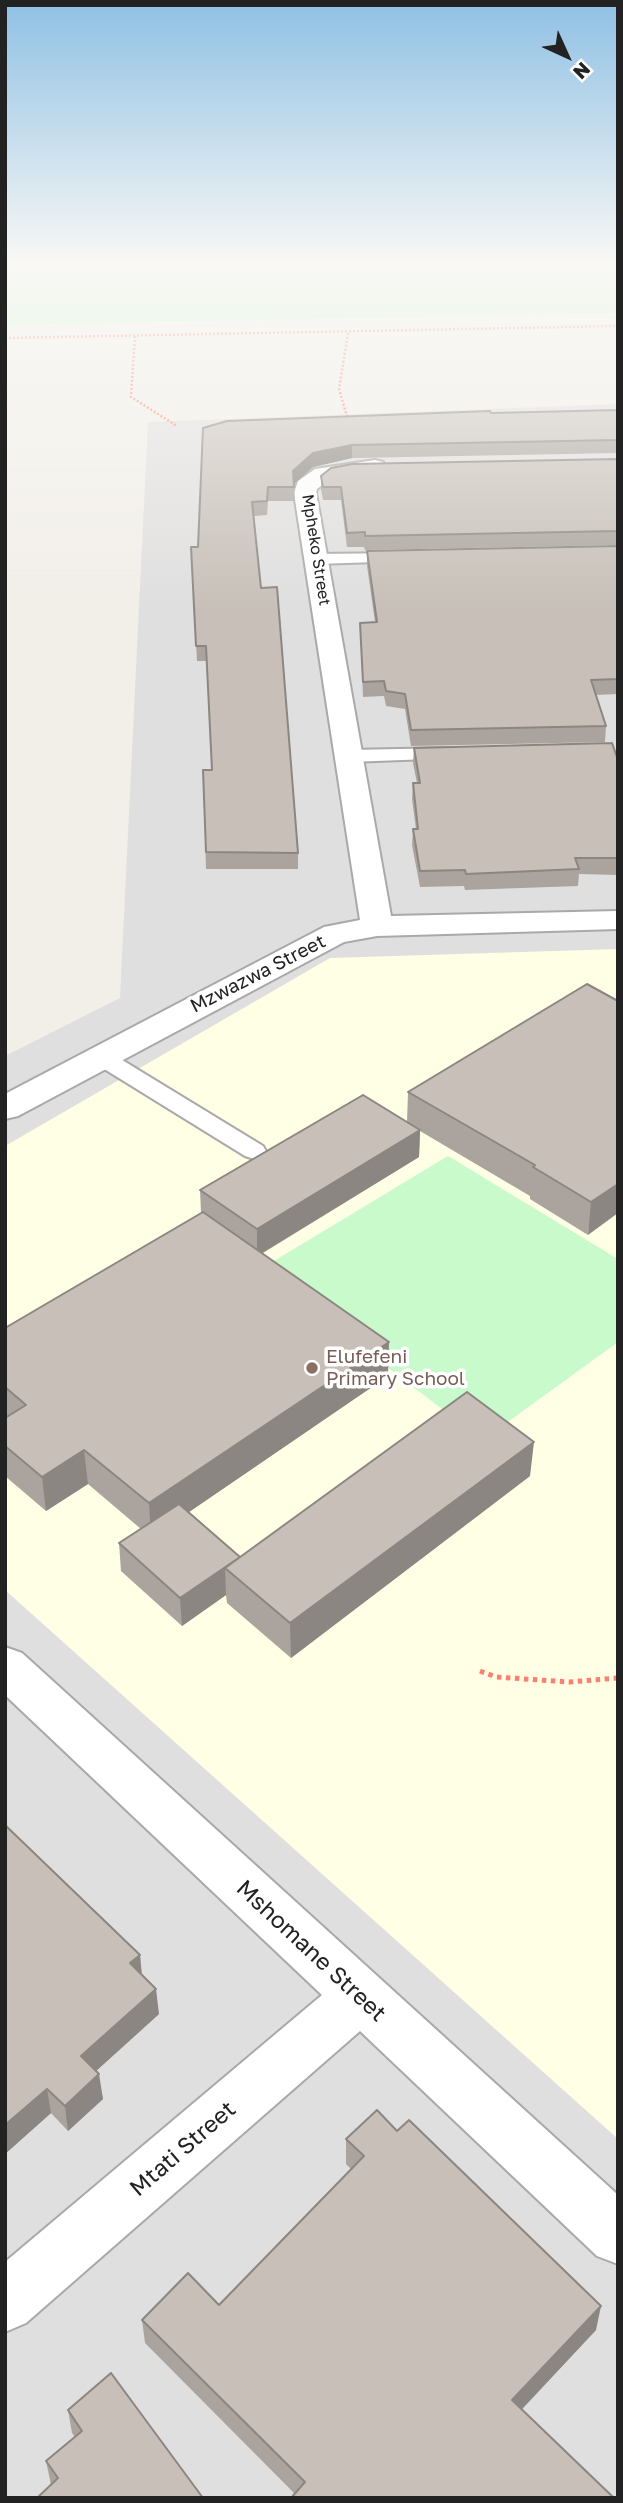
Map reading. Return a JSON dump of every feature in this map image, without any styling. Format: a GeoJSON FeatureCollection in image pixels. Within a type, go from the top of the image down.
{"type":"FeatureCollection","features":[{"type":"Feature","properties":{"kind":"street","name":"Mpheko Street"},"geometry":{"type":"LineString","coordinates":[[377,926],[306,486],[323,474],[335,470],[401,466]]}},
{"type":"Feature","properties":{"kind":"street","name":"Mzwazwa Street"},"geometry":{"type":"LineString","coordinates":[[5,1108],[335,934],[377,926],[618,920]]}},
{"type":"Feature","properties":{"kind":"street","name":"Mshomane Street"},"geometry":{"type":"LineString","coordinates":[[5,1666],[618,2235]]}},
{"type":"Feature","properties":{"kind":"street","name":"Mtati Street"},"geometry":{"type":"LineString","coordinates":[[5,2302],[360,1997]]}},
{"type":"Feature","properties":{"kind":"lane"},"geometry":{"type":"LineString","coordinates":[[316,559],[412,557]]}},
{"type":"Feature","properties":{"kind":"lane"},"geometry":{"type":"LineString","coordinates":[[349,756],[470,753]]}},
{"type":"Feature","properties":{"kind":"lane"},"geometry":{"type":"LineString","coordinates":[[101,1056],[254,1151]]}},
{"type":"Feature","properties":{"kind":"path"},"geometry":{"type":"LineString","coordinates":[[132,377],[131,397],[177,426]]}},
{"type":"Feature","properties":{"kind":"path"},"geometry":{"type":"LineString","coordinates":[[341,377],[339,389],[348,421]]}},
{"type":"Feature","properties":{"kind":"path"},"geometry":{"type":"LineString","coordinates":[[480,1671],[496,1677],[569,1682],[618,1678]]}},
{"type":"Feature","properties":{"kind":"shaded area"},"geometry":{"type":"Polygon","coordinates":[[[618,404],[618,2498],[5,2498],[5,1056],[120,998],[148,422],[618,404]]]}},
{"type":"Feature","properties":{"kind":"shaded area","name":"Elufefeni Primary School"},"geometry":{"type":"Polygon","coordinates":[[[618,949],[618,2139],[5,1590],[5,1146],[330,958],[618,949]]]}},
{"type":"Feature","properties":{"kind":"green space"},"geometry":{"type":"Polygon","coordinates":[[[448,1156],[618,1259],[618,1342],[483,1440],[259,1270],[448,1156]]]}},
{"type":"Feature","properties":{"kind":"building"},"geometry":{"type":"Polygon","coordinates":[[[618,410],[618,440],[352,445],[313,453],[293,471],[294,487],[268,487],[267,501],[252,502],[261,588],[277,587],[298,853],[206,852],[203,770],[212,770],[206,646],[196,646],[191,547],[198,547],[203,428],[227,421],[490,411],[618,410]]]}},
{"type":"Feature","properties":{"kind":"building"},"geometry":{"type":"Polygon","coordinates":[[[618,459],[618,531],[365,536],[365,532],[347,533],[341,487],[323,487],[321,476],[331,468],[352,464],[618,459]]]}},
{"type":"Feature","properties":{"kind":"building"},"geometry":{"type":"Polygon","coordinates":[[[618,546],[618,679],[591,680],[606,726],[411,730],[405,694],[386,691],[384,681],[363,682],[360,623],[377,622],[367,551],[618,546]]]}},
{"type":"Feature","properties":{"kind":"building"},"geometry":{"type":"Polygon","coordinates":[[[612,743],[618,760],[618,858],[575,858],[579,869],[466,874],[465,870],[420,871],[413,829],[418,829],[413,783],[420,783],[414,748],[612,743]]]}},
{"type":"Feature","properties":{"kind":"building"},"geometry":{"type":"Polygon","coordinates":[[[587,984],[618,1001],[618,1184],[591,1202],[533,1167],[535,1165],[408,1092],[587,984]]]}},
{"type":"Feature","properties":{"kind":"building"},"geometry":{"type":"Polygon","coordinates":[[[363,1095],[420,1130],[257,1229],[200,1190],[363,1095]]]}},
{"type":"Feature","properties":{"kind":"building"},"geometry":{"type":"Polygon","coordinates":[[[203,1212],[389,1342],[149,1503],[84,1450],[42,1477],[5,1446],[5,1418],[26,1405],[5,1387],[5,1328],[203,1212]]]}},
{"type":"Feature","properties":{"kind":"building"},"geometry":{"type":"Polygon","coordinates":[[[467,1392],[534,1442],[290,1623],[225,1568],[467,1392]]]}},
{"type":"Feature","properties":{"kind":"building"},"geometry":{"type":"Polygon","coordinates":[[[179,1504],[240,1557],[180,1598],[119,1543],[179,1504]]]}},
{"type":"Feature","properties":{"kind":"building"},"geometry":{"type":"Polygon","coordinates":[[[5,1825],[140,1955],[130,1963],[156,1989],[81,2056],[99,2074],[65,2106],[47,2089],[5,2125],[5,1825]]]}},
{"type":"Feature","properties":{"kind":"building"},"geometry":{"type":"Polygon","coordinates":[[[377,2110],[397,2131],[409,2120],[601,2306],[512,2400],[614,2498],[291,2498],[305,2482],[142,2320],[188,2273],[219,2305],[364,2156],[346,2139],[377,2110]]]}},
{"type":"Feature","properties":{"kind":"building"},"geometry":{"type":"Polygon","coordinates":[[[111,2373],[203,2498],[37,2498],[58,2478],[46,2461],[82,2431],[68,2410],[111,2373]]]}},
{"type":"Feature","properties":{"kind":"place","name":"Elufefeni Primary School"},"geometry":{"type":"Point","coordinates":[312,1368]}}]}
